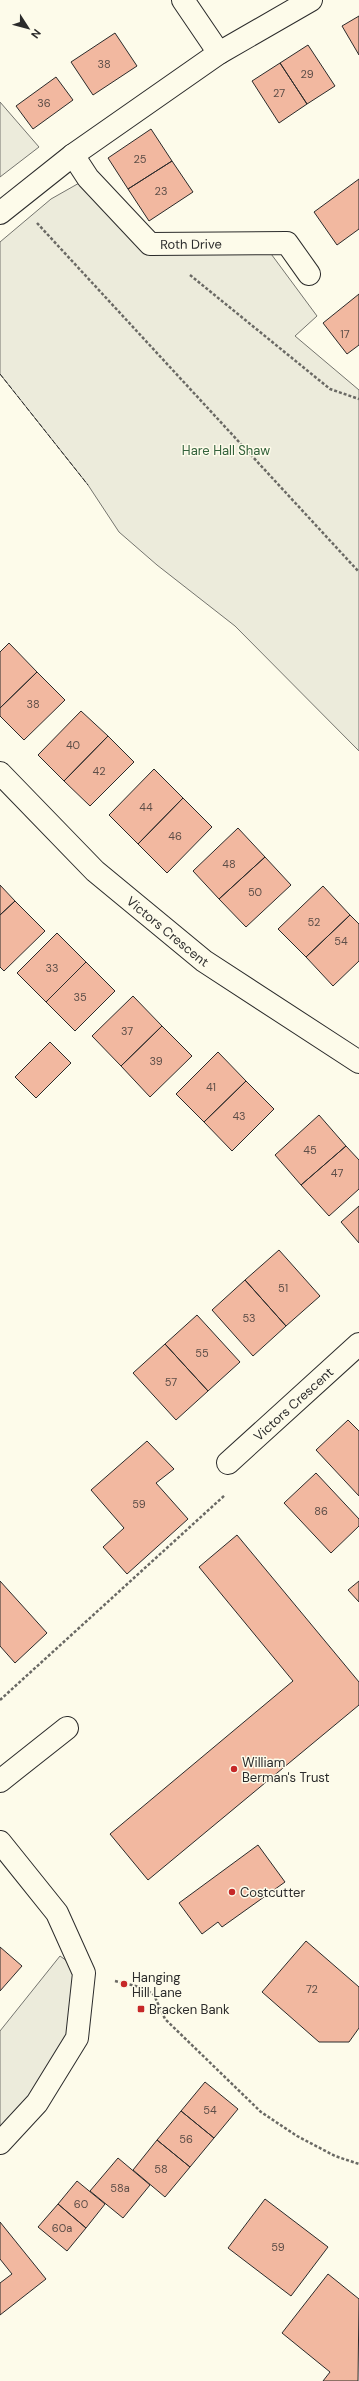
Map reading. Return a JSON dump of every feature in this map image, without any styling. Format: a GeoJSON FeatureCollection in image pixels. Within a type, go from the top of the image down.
{"type":"FeatureCollection","features":[{"type":"Feature","properties":{"kind":"street"},"geometry":{"type":"LineString","coordinates":[[183,0],[219,53]]}},
{"type":"Feature","properties":{"kind":"street"},"geometry":{"type":"LineString","coordinates":[[8,207],[73,154],[219,53],[311,0]]}},
{"type":"Feature","properties":{"kind":"street","name":"Roth Drive"},"geometry":{"type":"LineString","coordinates":[[73,154],[88,178],[150,244],[287,243],[309,274]]}},
{"type":"Feature","properties":{"kind":"street","name":"Victors Crescent"},"geometry":{"type":"LineString","coordinates":[[0,773],[95,871],[204,961],[359,1062]]}},
{"type":"Feature","properties":{"kind":"street","name":"Victors Crescent"},"geometry":{"type":"LineString","coordinates":[[228,1464],[359,1344]]}},
{"type":"Feature","properties":{"kind":"street"},"geometry":{"type":"LineString","coordinates":[[0,1781],[67,1728]]}},
{"type":"Feature","properties":{"kind":"street"},"geometry":{"type":"LineString","coordinates":[[0,1842],[57,1913],[84,1973],[77,2038],[37,2103],[0,2143]]}},
{"type":"Feature","properties":{"kind":"path"},"geometry":{"type":"LineString","coordinates":[[8,207],[359,572]]}},
{"type":"Feature","properties":{"kind":"path"},"geometry":{"type":"LineString","coordinates":[[188,274],[330,390],[359,399]]}},
{"type":"Feature","properties":{"kind":"path"},"geometry":{"type":"LineString","coordinates":[[0,1700],[243,1478],[228,1464]]}},
{"type":"Feature","properties":{"kind":"path"},"geometry":{"type":"LineString","coordinates":[[84,1973],[144,1988],[154,1995],[165,2019],[261,2112],[297,2136],[336,2156],[359,2164]]}},
{"type":"Feature","properties":{"kind":"green space"},"geometry":{"type":"Polygon","coordinates":[[[0,102],[39,147],[0,177],[0,102]]]}},
{"type":"Feature","properties":{"kind":"green space","name":"Hare Hall Shaw"},"geometry":{"type":"Polygon","coordinates":[[[88,178],[150,244],[263,243],[317,316],[295,336],[359,390],[359,751],[235,626],[157,565],[119,532],[88,485],[0,374],[0,242],[51,199],[88,178]]]}},
{"type":"Feature","properties":{"kind":"green space"},"geometry":{"type":"Polygon","coordinates":[[[60,1956],[84,1973],[77,2038],[0,2143],[0,2031],[60,1956]]]}},
{"type":"Feature","properties":{"kind":"building"},"geometry":{"type":"Polygon","coordinates":[[[359,16],[359,55],[342,26],[359,16]]]}},
{"type":"Feature","properties":{"kind":"building"},"geometry":{"type":"Polygon","coordinates":[[[115,33],[137,66],[93,95],[71,62],[115,33]]]}},
{"type":"Feature","properties":{"kind":"building"},"geometry":{"type":"Polygon","coordinates":[[[308,45],[335,86],[307,104],[280,63],[308,45]]]}},
{"type":"Feature","properties":{"kind":"building"},"geometry":{"type":"Polygon","coordinates":[[[280,63],[307,104],[279,123],[252,81],[280,63]]]}},
{"type":"Feature","properties":{"kind":"building"},"geometry":{"type":"Polygon","coordinates":[[[56,77],[73,100],[33,129],[16,106],[56,77]]]}},
{"type":"Feature","properties":{"kind":"building"},"geometry":{"type":"Polygon","coordinates":[[[151,129],[172,161],[128,189],[108,158],[151,129]]]}},
{"type":"Feature","properties":{"kind":"building"},"geometry":{"type":"Polygon","coordinates":[[[172,161],[193,192],[149,221],[128,189],[172,161]]]}},
{"type":"Feature","properties":{"kind":"building"},"geometry":{"type":"Polygon","coordinates":[[[359,179],[359,229],[337,245],[314,212],[359,179]]]}},
{"type":"Feature","properties":{"kind":"building"},"geometry":{"type":"Polygon","coordinates":[[[359,294],[359,345],[347,354],[323,323],[359,294]]]}},
{"type":"Feature","properties":{"kind":"building"},"geometry":{"type":"Polygon","coordinates":[[[9,643],[37,672],[0,708],[0,652],[9,643]]]}},
{"type":"Feature","properties":{"kind":"building"},"geometry":{"type":"Polygon","coordinates":[[[37,672],[65,700],[24,740],[0,716],[0,708],[37,672]]]}},
{"type":"Feature","properties":{"kind":"building"},"geometry":{"type":"Polygon","coordinates":[[[81,711],[108,736],[64,781],[38,755],[81,711]]]}},
{"type":"Feature","properties":{"kind":"building"},"geometry":{"type":"Polygon","coordinates":[[[108,736],[134,762],[90,806],[64,781],[108,736]]]}},
{"type":"Feature","properties":{"kind":"building"},"geometry":{"type":"Polygon","coordinates":[[[154,769],[183,798],[138,844],[109,815],[154,769]]]}},
{"type":"Feature","properties":{"kind":"building"},"geometry":{"type":"Polygon","coordinates":[[[183,798],[212,827],[167,873],[138,844],[183,798]]]}},
{"type":"Feature","properties":{"kind":"building"},"geometry":{"type":"Polygon","coordinates":[[[238,828],[265,857],[219,899],[193,871],[238,828]]]}},
{"type":"Feature","properties":{"kind":"building"},"geometry":{"type":"Polygon","coordinates":[[[265,857],[291,885],[246,927],[219,899],[265,857]]]}},
{"type":"Feature","properties":{"kind":"building"},"geometry":{"type":"Polygon","coordinates":[[[0,885],[15,901],[0,915],[0,885]]]}},
{"type":"Feature","properties":{"kind":"building"},"geometry":{"type":"Polygon","coordinates":[[[323,886],[350,915],[306,957],[278,929],[323,886]]]}},
{"type":"Feature","properties":{"kind":"building"},"geometry":{"type":"Polygon","coordinates":[[[15,901],[45,931],[4,971],[0,967],[0,915],[15,901]]]}},
{"type":"Feature","properties":{"kind":"building"},"geometry":{"type":"Polygon","coordinates":[[[350,915],[359,924],[359,961],[333,986],[306,957],[350,915]]]}},
{"type":"Feature","properties":{"kind":"building"},"geometry":{"type":"Polygon","coordinates":[[[57,933],[86,962],[46,1002],[17,973],[57,933]]]}},
{"type":"Feature","properties":{"kind":"building"},"geometry":{"type":"Polygon","coordinates":[[[86,962],[115,991],[75,1031],[46,1002],[86,962]]]}},
{"type":"Feature","properties":{"kind":"building"},"geometry":{"type":"Polygon","coordinates":[[[133,996],[162,1026],[121,1066],[92,1036],[133,996]]]}},
{"type":"Feature","properties":{"kind":"building"},"geometry":{"type":"Polygon","coordinates":[[[162,1026],[192,1056],[150,1097],[121,1066],[162,1026]]]}},
{"type":"Feature","properties":{"kind":"building"},"geometry":{"type":"Polygon","coordinates":[[[50,1042],[71,1063],[36,1098],[15,1077],[50,1042]]]}},
{"type":"Feature","properties":{"kind":"building"},"geometry":{"type":"Polygon","coordinates":[[[218,1052],[246,1081],[204,1122],[176,1094],[218,1052]]]}},
{"type":"Feature","properties":{"kind":"building"},"geometry":{"type":"Polygon","coordinates":[[[246,1081],[274,1109],[232,1151],[204,1122],[246,1081]]]}},
{"type":"Feature","properties":{"kind":"building"},"geometry":{"type":"Polygon","coordinates":[[[319,1115],[346,1146],[301,1185],[275,1155],[319,1115]]]}},
{"type":"Feature","properties":{"kind":"building"},"geometry":{"type":"Polygon","coordinates":[[[346,1146],[359,1160],[359,1189],[329,1216],[301,1185],[346,1146]]]}},
{"type":"Feature","properties":{"kind":"building"},"geometry":{"type":"Polygon","coordinates":[[[359,1206],[359,1243],[341,1222],[359,1206]]]}},
{"type":"Feature","properties":{"kind":"building"},"geometry":{"type":"Polygon","coordinates":[[[279,1250],[320,1296],[286,1326],[245,1280],[279,1250]]]}},
{"type":"Feature","properties":{"kind":"building"},"geometry":{"type":"Polygon","coordinates":[[[245,1280],[286,1326],[253,1356],[212,1310],[245,1280]]]}},
{"type":"Feature","properties":{"kind":"building"},"geometry":{"type":"Polygon","coordinates":[[[197,1315],[240,1362],[208,1391],[165,1344],[197,1315]]]}},
{"type":"Feature","properties":{"kind":"building"},"geometry":{"type":"Polygon","coordinates":[[[165,1344],[208,1391],[176,1420],[133,1373],[165,1344]]]}},
{"type":"Feature","properties":{"kind":"building"},"geometry":{"type":"Polygon","coordinates":[[[348,1420],[359,1431],[359,1496],[316,1450],[348,1420]]]}},
{"type":"Feature","properties":{"kind":"building"},"geometry":{"type":"Polygon","coordinates":[[[147,1441],[174,1469],[156,1483],[188,1519],[127,1574],[103,1547],[124,1528],[91,1490],[147,1441]]]}},
{"type":"Feature","properties":{"kind":"building"},"geometry":{"type":"Polygon","coordinates":[[[316,1473],[359,1519],[359,1526],[331,1553],[284,1503],[316,1473]]]}},
{"type":"Feature","properties":{"kind":"building","name":"William Berman's Trust"},"geometry":{"type":"Polygon","coordinates":[[[237,1535],[359,1682],[359,1705],[148,1880],[110,1834],[293,1681],[199,1567],[237,1535]]]}},
{"type":"Feature","properties":{"kind":"building"},"geometry":{"type":"Polygon","coordinates":[[[0,1581],[47,1633],[15,1663],[0,1646],[0,1581]]]}},
{"type":"Feature","properties":{"kind":"building"},"geometry":{"type":"Polygon","coordinates":[[[359,1581],[359,1602],[348,1590],[359,1581]]]}},
{"type":"Feature","properties":{"kind":"building","name":"Costcutter"},"geometry":{"type":"Polygon","coordinates":[[[258,1845],[285,1882],[222,1927],[218,1922],[202,1934],[179,1903],[258,1845]]]}},
{"type":"Feature","properties":{"kind":"building"},"geometry":{"type":"Polygon","coordinates":[[[306,1941],[359,1987],[359,2028],[349,2042],[319,2042],[262,1992],[306,1941]]]}},
{"type":"Feature","properties":{"kind":"building"},"geometry":{"type":"Polygon","coordinates":[[[0,1947],[22,1966],[0,1991],[0,1947]]]}},
{"type":"Feature","properties":{"kind":"building"},"geometry":{"type":"Polygon","coordinates":[[[205,2082],[238,2109],[214,2138],[181,2111],[205,2082]]]}},
{"type":"Feature","properties":{"kind":"building"},"geometry":{"type":"Polygon","coordinates":[[[181,2111],[214,2138],[190,2167],[157,2140],[181,2111]]]}},
{"type":"Feature","properties":{"kind":"building"},"geometry":{"type":"Polygon","coordinates":[[[157,2140],[190,2167],[165,2197],[133,2170],[157,2140]]]}},
{"type":"Feature","properties":{"kind":"building"},"geometry":{"type":"Polygon","coordinates":[[[118,2158],[150,2185],[123,2218],[90,2191],[118,2158]]]}},
{"type":"Feature","properties":{"kind":"building"},"geometry":{"type":"Polygon","coordinates":[[[77,2181],[105,2204],[86,2228],[58,2204],[77,2181]]]}},
{"type":"Feature","properties":{"kind":"building"},"geometry":{"type":"Polygon","coordinates":[[[265,2199],[328,2247],[291,2296],[228,2248],[265,2199]]]}},
{"type":"Feature","properties":{"kind":"building"},"geometry":{"type":"Polygon","coordinates":[[[58,2204],[86,2228],[67,2251],[38,2227],[58,2204]]]}},
{"type":"Feature","properties":{"kind":"building"},"geometry":{"type":"Polygon","coordinates":[[[0,2222],[46,2279],[0,2315],[0,2283],[12,2274],[0,2259],[0,2222]]]}},
{"type":"Feature","properties":{"kind":"building"},"geometry":{"type":"Polygon","coordinates":[[[328,2274],[359,2299],[358,2381],[323,2381],[330,2372],[282,2333],[328,2274]]]}},
{"type":"Feature","properties":{"kind":"fence"},"geometry":{"type":"LineString","coordinates":[[0,374],[88,485]]}},
{"type":"Feature","properties":{"kind":"place","name":"William Berman's Trust"},"geometry":{"type":"Point","coordinates":[234,1769]}},
{"type":"Feature","properties":{"kind":"place","name":"Costcutter"},"geometry":{"type":"Point","coordinates":[232,1892]}},
{"type":"Feature","properties":{"kind":"place","name":"Hanging Hill Lane"},"geometry":{"type":"Point","coordinates":[124,1984]}},
{"type":"Feature","properties":{"kind":"place","name":"Bracken Bank"},"geometry":{"type":"Point","coordinates":[141,2009]}}]}
